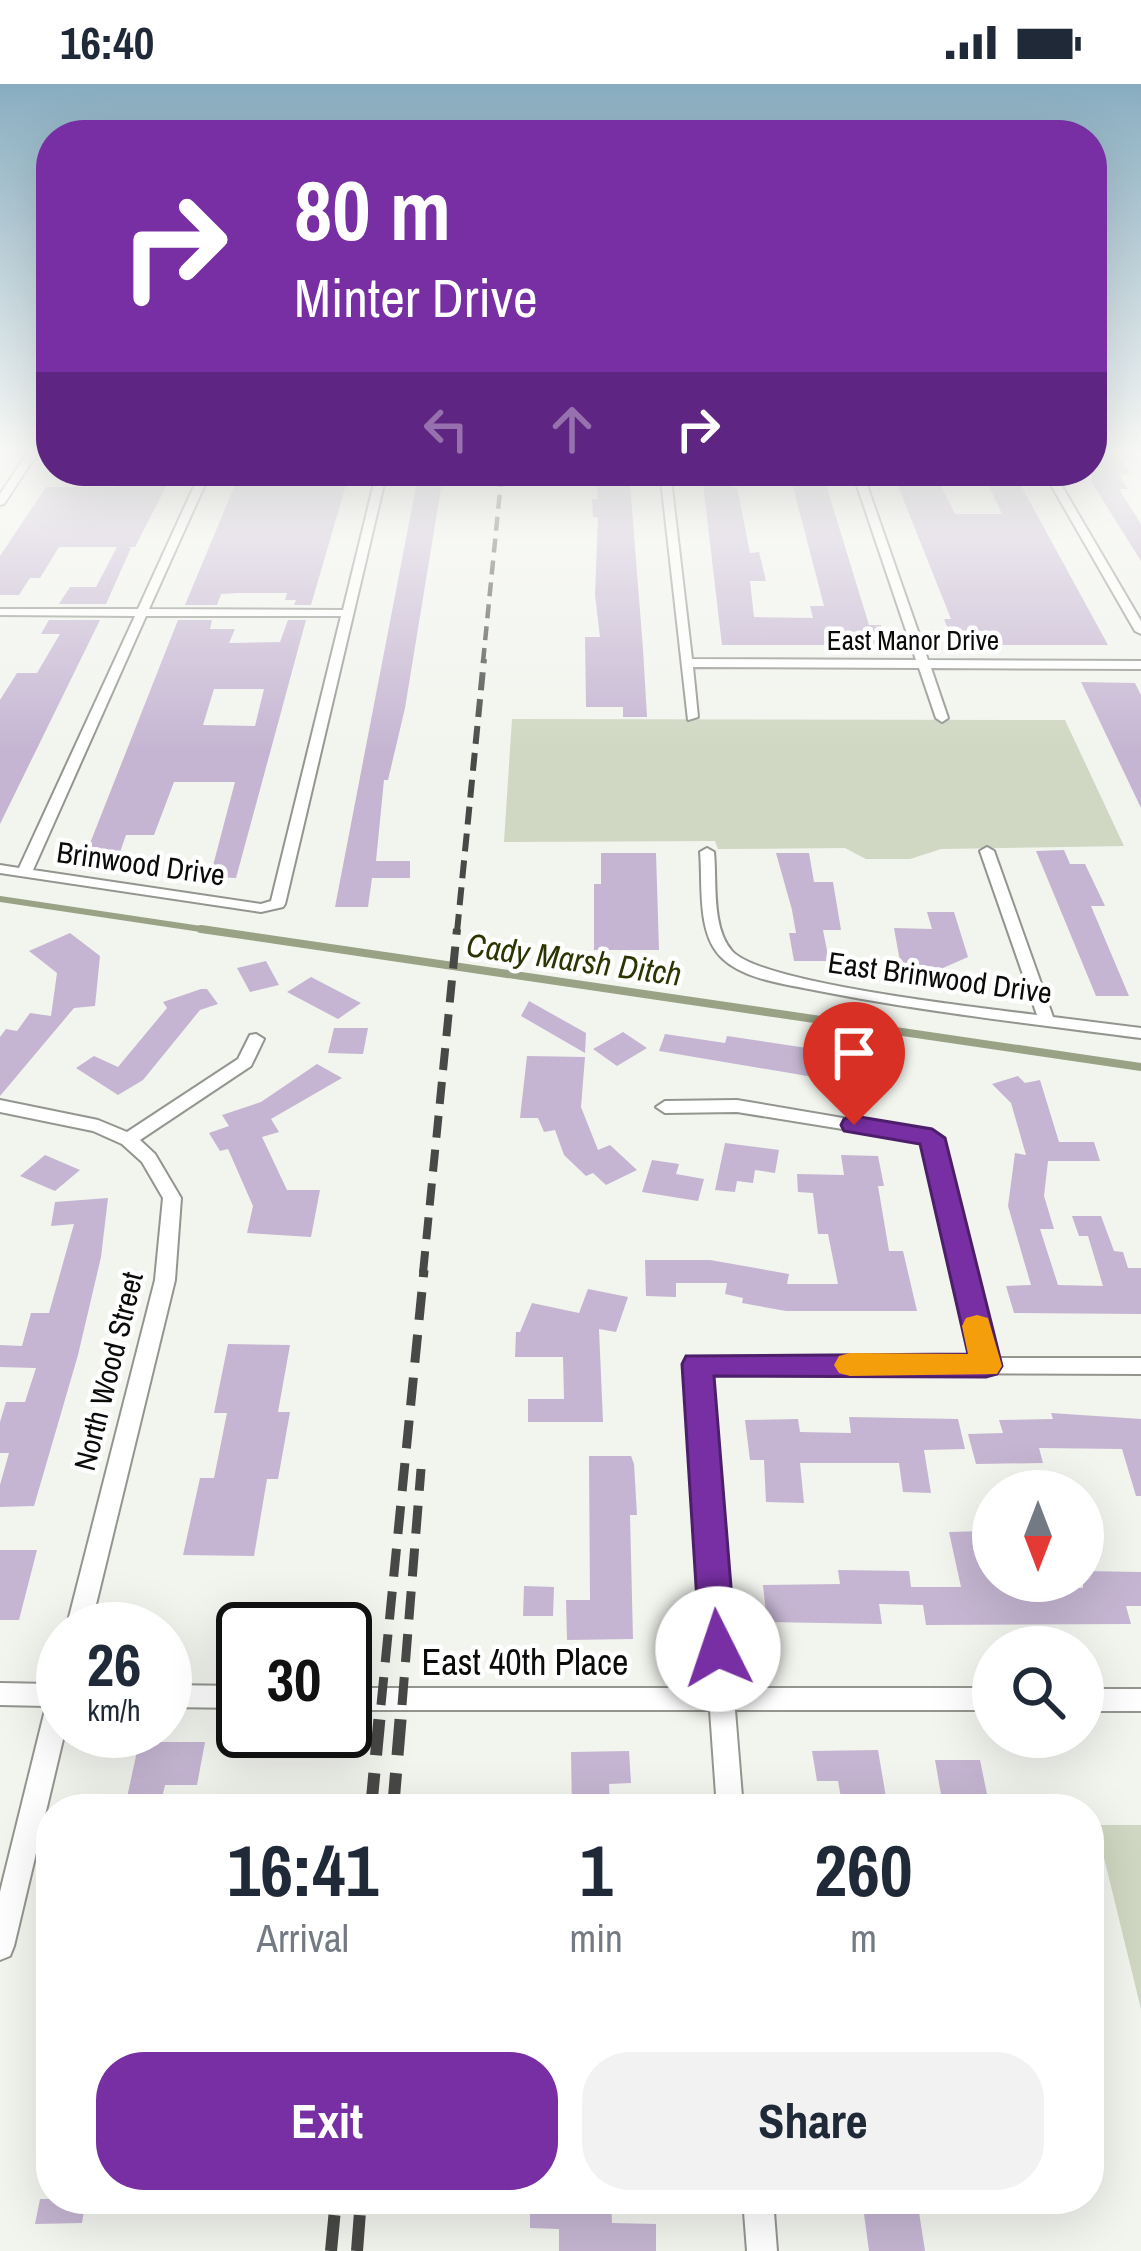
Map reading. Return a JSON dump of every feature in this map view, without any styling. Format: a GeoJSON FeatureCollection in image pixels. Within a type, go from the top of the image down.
{"type":"FeatureCollection","features":[{"type":"Feature","properties":{"kind":"street"},"geometry":{"type":"LineString","coordinates":[[24,873],[171,549]]}},
{"type":"Feature","properties":{"kind":"street"},"geometry":{"type":"LineString","coordinates":[[0,612],[349,613],[364,549]]}},
{"type":"Feature","properties":{"kind":"street"},"geometry":{"type":"LineString","coordinates":[[673,549],[692,717]]}},
{"type":"Feature","properties":{"kind":"street"},"geometry":{"type":"LineString","coordinates":[[884,549],[942,718]]}},
{"type":"Feature","properties":{"kind":"street"},"geometry":{"type":"LineString","coordinates":[[1093,549],[1141,632]]}},
{"type":"Feature","properties":{"kind":"street","name":"Brinwood Drive"},"geometry":{"type":"LineString","coordinates":[[0,869],[274,907],[280,899],[349,613]]}},
{"type":"Feature","properties":{"kind":"street","name":"East Manor Drive"},"geometry":{"type":"LineString","coordinates":[[686,663],[1141,664]]}},
{"type":"Feature","properties":{"kind":"street"},"geometry":{"type":"LineString","coordinates":[[987,851],[1046,1019]]}},
{"type":"Feature","properties":{"kind":"street","name":"East Brinwood Drive"},"geometry":{"type":"LineString","coordinates":[[707,852],[716,937],[735,962],[762,975],[1141,1033]]}},
{"type":"Feature","properties":{"kind":"street"},"geometry":{"type":"LineString","coordinates":[[0,1106],[98,1126],[128,1140],[245,1062],[256,1039]]}},
{"type":"Feature","properties":{"kind":"street"},"geometry":{"type":"LineString","coordinates":[[664,1107],[737,1106],[932,1138],[986,1366]]}},
{"type":"Feature","properties":{"kind":"street","name":"North Wood Street"},"geometry":{"type":"LineString","coordinates":[[85,1602],[165,1280],[173,1223],[172,1198],[162,1176],[128,1140]]}},
{"type":"Feature","properties":{"kind":"street"},"geometry":{"type":"LineString","coordinates":[[729,1794],[697,1364],[1141,1366]]}},
{"type":"Feature","properties":{"kind":"street"},"geometry":{"type":"LineString","coordinates":[[0,1694],[36,1693]]}},
{"type":"Feature","properties":{"kind":"street","name":"East 40th Place"},"geometry":{"type":"LineString","coordinates":[[372,1699],[972,1699]]}},
{"type":"Feature","properties":{"kind":"street"},"geometry":{"type":"LineString","coordinates":[[1104,1700],[1141,1700]]}},
{"type":"Feature","properties":{"kind":"street"},"geometry":{"type":"LineString","coordinates":[[37,1794],[46,1758]]}},
{"type":"Feature","properties":{"kind":"street"},"geometry":{"type":"LineString","coordinates":[[0,1946],[36,1799]]}},
{"type":"Feature","properties":{"kind":"street"},"geometry":{"type":"LineString","coordinates":[[759,2214],[762,2251]]}},
{"type":"Feature","properties":{"kind":"green space"},"geometry":{"type":"Polygon","coordinates":[[[512,719],[1065,720],[1124,846],[941,849],[910,859],[866,859],[845,848],[718,849],[715,841],[504,842],[512,719]]]}},
{"type":"Feature","properties":{"kind":"green space"},"geometry":{"type":"Polygon","coordinates":[[[1104,1825],[1141,1825],[1141,2009],[1104,1858],[1104,1825]]]}},
{"type":"Feature","properties":{"kind":"building"},"geometry":{"type":"Polygon","coordinates":[[[5,549],[58,549],[40,578],[30,578],[19,595],[0,595],[0,556],[5,549]]]}},
{"type":"Feature","properties":{"kind":"building"},"geometry":{"type":"Polygon","coordinates":[[[116,549],[130,549],[106,604],[59,604],[70,587],[96,587],[116,549]]]}},
{"type":"Feature","properties":{"kind":"building"},"geometry":{"type":"Polygon","coordinates":[[[208,549],[327,549],[311,605],[294,605],[296,600],[285,600],[287,593],[238,593],[221,594],[217,605],[185,605],[208,549]]]}},
{"type":"Feature","properties":{"kind":"building"},"geometry":{"type":"Polygon","coordinates":[[[404,549],[431,549],[405,708],[388,780],[384,780],[376,861],[410,861],[410,878],[372,878],[368,907],[335,907],[404,549]]]}},
{"type":"Feature","properties":{"kind":"building"},"geometry":{"type":"Polygon","coordinates":[[[597,549],[635,549],[647,717],[623,717],[623,707],[586,707],[585,637],[600,637],[597,549]]]}},
{"type":"Feature","properties":{"kind":"building"},"geometry":{"type":"Polygon","coordinates":[[[711,549],[759,552],[766,581],[750,581],[754,617],[813,618],[810,606],[824,606],[809,549],[846,549],[869,625],[881,625],[886,645],[722,645],[711,549]]]}},
{"type":"Feature","properties":{"kind":"building"},"geometry":{"type":"Polygon","coordinates":[[[923,549],[1056,549],[1108,645],[954,645],[944,619],[951,619],[923,549]]]}},
{"type":"Feature","properties":{"kind":"building"},"geometry":{"type":"Polygon","coordinates":[[[49,620],[100,620],[0,824],[0,700],[17,673],[37,673],[60,634],[41,634],[49,620]]]}},
{"type":"Feature","properties":{"kind":"building"},"geometry":{"type":"Polygon","coordinates":[[[178,620],[212,620],[210,629],[235,629],[229,643],[280,642],[288,620],[306,620],[236,878],[210,877],[235,782],[174,782],[154,835],[126,835],[119,855],[85,856],[178,620]],[[214,689],[203,725],[255,726],[264,689],[214,689]]]}},
{"type":"Feature","properties":{"kind":"building"},"geometry":{"type":"Polygon","coordinates":[[[1081,682],[1135,683],[1141,695],[1141,808],[1081,682]]]}},
{"type":"Feature","properties":{"kind":"building"},"geometry":{"type":"Polygon","coordinates":[[[1064,850],[1070,864],[1085,864],[1105,906],[1091,906],[1129,996],[1096,996],[1036,851],[1064,850]]]}},
{"type":"Feature","properties":{"kind":"building"},"geometry":{"type":"Polygon","coordinates":[[[601,853],[656,853],[659,950],[594,950],[594,884],[601,884],[601,853]]]}},
{"type":"Feature","properties":{"kind":"building"},"geometry":{"type":"Polygon","coordinates":[[[776,853],[809,853],[814,882],[833,882],[841,930],[823,930],[829,961],[794,961],[789,933],[796,933],[776,853]]]}},
{"type":"Feature","properties":{"kind":"building"},"geometry":{"type":"Polygon","coordinates":[[[927,912],[954,912],[968,957],[918,979],[901,967],[894,928],[932,929],[927,912]]]}},
{"type":"Feature","properties":{"kind":"building"},"geometry":{"type":"Polygon","coordinates":[[[70,933],[100,956],[95,1006],[74,1008],[0,1096],[0,1037],[6,1029],[17,1031],[30,1013],[51,1016],[57,973],[29,951],[70,933]]]}},
{"type":"Feature","properties":{"kind":"building"},"geometry":{"type":"Polygon","coordinates":[[[266,961],[279,985],[250,992],[237,968],[266,961]]]}},
{"type":"Feature","properties":{"kind":"building"},"geometry":{"type":"Polygon","coordinates":[[[311,977],[361,1003],[338,1019],[287,992],[311,977]]]}},
{"type":"Feature","properties":{"kind":"building"},"geometry":{"type":"Polygon","coordinates":[[[207,989],[218,1004],[200,1010],[143,1080],[118,1095],[76,1068],[94,1056],[118,1067],[167,1008],[163,1002],[207,989]]]}},
{"type":"Feature","properties":{"kind":"building"},"geometry":{"type":"Polygon","coordinates":[[[529,1001],[586,1033],[585,1053],[521,1016],[529,1001]]]}},
{"type":"Feature","properties":{"kind":"building"},"geometry":{"type":"Polygon","coordinates":[[[334,1028],[368,1028],[363,1054],[328,1053],[334,1028]]]}},
{"type":"Feature","properties":{"kind":"building"},"geometry":{"type":"Polygon","coordinates":[[[623,1032],[647,1048],[617,1066],[593,1049],[623,1032]]]}},
{"type":"Feature","properties":{"kind":"building"},"geometry":{"type":"Polygon","coordinates":[[[665,1034],[725,1043],[727,1036],[880,1059],[880,1063],[893,1064],[892,1088],[864,1085],[864,1074],[826,1071],[825,1079],[659,1051],[665,1034]]]}},
{"type":"Feature","properties":{"kind":"building"},"geometry":{"type":"Polygon","coordinates":[[[527,1056],[585,1057],[581,1107],[598,1150],[610,1145],[637,1170],[606,1185],[593,1173],[586,1176],[564,1155],[555,1130],[544,1132],[538,1118],[520,1118],[527,1056]]]}},
{"type":"Feature","properties":{"kind":"building"},"geometry":{"type":"Polygon","coordinates":[[[317,1064],[342,1078],[271,1119],[279,1132],[262,1137],[287,1190],[320,1190],[311,1237],[247,1233],[253,1206],[228,1149],[220,1151],[209,1133],[229,1126],[222,1115],[261,1102],[317,1064]]]}},
{"type":"Feature","properties":{"kind":"building"},"geometry":{"type":"Polygon","coordinates":[[[1018,1076],[1025,1083],[1040,1080],[1059,1142],[1094,1142],[1100,1161],[1048,1161],[1044,1196],[1054,1229],[1040,1229],[1058,1285],[1103,1286],[1088,1236],[1079,1236],[1072,1216],[1101,1216],[1114,1251],[1123,1252],[1128,1268],[1141,1268],[1141,1314],[1014,1313],[1006,1286],[1031,1285],[1008,1206],[1015,1153],[1026,1155],[1011,1103],[992,1084],[1018,1076]]]}},
{"type":"Feature","properties":{"kind":"building"},"geometry":{"type":"Polygon","coordinates":[[[725,1143],[779,1150],[775,1173],[755,1170],[753,1183],[737,1181],[735,1192],[715,1190],[725,1143]]]}},
{"type":"Feature","properties":{"kind":"building"},"geometry":{"type":"Polygon","coordinates":[[[45,1155],[80,1170],[55,1191],[20,1176],[45,1155]]]}},
{"type":"Feature","properties":{"kind":"building"},"geometry":{"type":"Polygon","coordinates":[[[841,1155],[878,1156],[889,1251],[903,1251],[917,1311],[786,1311],[742,1303],[743,1298],[725,1294],[727,1283],[676,1283],[676,1297],[646,1296],[645,1260],[710,1260],[789,1274],[787,1284],[838,1284],[828,1234],[818,1234],[813,1193],[798,1192],[797,1174],[844,1175],[841,1155]]]}},
{"type":"Feature","properties":{"kind":"building"},"geometry":{"type":"Polygon","coordinates":[[[652,1160],[679,1164],[676,1174],[704,1179],[698,1201],[642,1192],[652,1160]]]}},
{"type":"Feature","properties":{"kind":"building"},"geometry":{"type":"Polygon","coordinates":[[[108,1198],[101,1257],[78,1355],[34,1506],[0,1507],[0,1485],[9,1453],[0,1453],[0,1422],[6,1402],[25,1402],[36,1368],[0,1367],[0,1345],[22,1346],[31,1313],[49,1313],[74,1224],[51,1226],[55,1202],[108,1198]]]}},
{"type":"Feature","properties":{"kind":"building"},"geometry":{"type":"Polygon","coordinates":[[[588,1289],[628,1297],[616,1332],[599,1329],[603,1422],[528,1422],[528,1399],[564,1399],[563,1357],[515,1357],[516,1332],[532,1303],[579,1313],[588,1289]]]}},
{"type":"Feature","properties":{"kind":"building"},"geometry":{"type":"Polygon","coordinates":[[[228,1344],[290,1345],[278,1412],[290,1412],[278,1479],[267,1479],[254,1556],[183,1555],[200,1478],[214,1478],[227,1413],[214,1413],[228,1344]]]}},
{"type":"Feature","properties":{"kind":"building"},"geometry":{"type":"Polygon","coordinates":[[[1051,1413],[1141,1419],[1141,1496],[1136,1496],[1122,1449],[1039,1448],[1043,1463],[976,1464],[968,1434],[1003,1433],[999,1420],[1053,1419],[1051,1413]]]}},
{"type":"Feature","properties":{"kind":"building"},"geometry":{"type":"Polygon","coordinates":[[[849,1417],[958,1419],[965,1449],[924,1450],[931,1493],[903,1492],[899,1463],[800,1463],[804,1503],[766,1502],[764,1460],[750,1460],[745,1420],[798,1419],[800,1432],[851,1433],[849,1417]]]}},
{"type":"Feature","properties":{"kind":"building"},"geometry":{"type":"Polygon","coordinates":[[[589,1456],[631,1456],[634,1464],[637,1515],[630,1515],[633,1639],[567,1640],[566,1600],[590,1600],[589,1456]]]}},
{"type":"Feature","properties":{"kind":"building"},"geometry":{"type":"Polygon","coordinates":[[[972,1531],[972,1602],[1104,1602],[1104,1571],[1141,1572],[1141,1606],[1126,1606],[1131,1624],[926,1625],[923,1605],[879,1604],[882,1624],[767,1622],[763,1585],[840,1584],[838,1570],[909,1571],[911,1587],[961,1587],[949,1532],[972,1531]]]}},
{"type":"Feature","properties":{"kind":"building"},"geometry":{"type":"Polygon","coordinates":[[[0,1550],[37,1550],[19,1620],[0,1620],[0,1550]]]}},
{"type":"Feature","properties":{"kind":"building"},"geometry":{"type":"Polygon","coordinates":[[[524,1586],[554,1587],[553,1616],[523,1616],[524,1586]]]}},
{"type":"Feature","properties":{"kind":"building"},"geometry":{"type":"Polygon","coordinates":[[[192,1742],[205,1742],[197,1785],[165,1785],[163,1794],[128,1794],[136,1758],[192,1758],[192,1742]]]}},
{"type":"Feature","properties":{"kind":"building"},"geometry":{"type":"Polygon","coordinates":[[[878,1750],[885,1794],[840,1794],[838,1781],[817,1781],[812,1751],[878,1750]]]}},
{"type":"Feature","properties":{"kind":"building"},"geometry":{"type":"Polygon","coordinates":[[[629,1751],[631,1783],[609,1784],[609,1794],[572,1794],[571,1752],[629,1751]]]}},
{"type":"Feature","properties":{"kind":"building"},"geometry":{"type":"Polygon","coordinates":[[[935,1760],[980,1760],[987,1794],[941,1794],[935,1760]]]}},
{"type":"Feature","properties":{"kind":"building"},"geometry":{"type":"Polygon","coordinates":[[[37,2214],[84,2214],[82,2223],[35,2224],[37,2214]]]}},
{"type":"Feature","properties":{"kind":"building"},"geometry":{"type":"Polygon","coordinates":[[[530,2214],[612,2214],[612,2223],[656,2224],[656,2251],[559,2251],[559,2229],[530,2228],[530,2214]]]}},
{"type":"Feature","properties":{"kind":"building"},"geometry":{"type":"Polygon","coordinates":[[[864,2214],[919,2214],[925,2251],[869,2251],[864,2214]]]}},
{"type":"Feature","properties":{"kind":"waterway","name":"Cady Marsh Ditch"},"geometry":{"type":"LineString","coordinates":[[0,899],[221,932]]}},
{"type":"Feature","properties":{"kind":"waterway","name":"Cady Marsh Ditch"},"geometry":{"type":"LineString","coordinates":[[201,929],[1141,1067]]}},
{"type":"Feature","properties":{"kind":"railway"},"geometry":{"type":"LineString","coordinates":[[483,662],[494,549]]}},
{"type":"Feature","properties":{"kind":"railway"},"geometry":{"type":"LineString","coordinates":[[457,932],[484,659]]}},
{"type":"Feature","properties":{"kind":"railway"},"geometry":{"type":"LineString","coordinates":[[423,1273],[457,929]]}},
{"type":"Feature","properties":{"kind":"railway"},"geometry":{"type":"LineString","coordinates":[[381,1705],[424,1270]]}},
{"type":"Feature","properties":{"kind":"railway"},"geometry":{"type":"LineString","coordinates":[[402,1705],[421,1469]]}},
{"type":"Feature","properties":{"kind":"railway"},"geometry":{"type":"LineString","coordinates":[[372,1794],[381,1702]]}},
{"type":"Feature","properties":{"kind":"railway"},"geometry":{"type":"LineString","coordinates":[[394,1794],[402,1702]]}},
{"type":"Feature","properties":{"kind":"railway"},"geometry":{"type":"LineString","coordinates":[[331,2251],[335,2214]]}},
{"type":"Feature","properties":{"kind":"railway"},"geometry":{"type":"LineString","coordinates":[[357,2251],[360,2214]]}},
{"type":"Feature","properties":{"kind":"slow traffic"},"geometry":{"type":"LineString","coordinates":[[850,1365],[986,1366],[977,1326]]}},
{"type":"Feature","properties":{"kind":"route"},"geometry":{"type":"LineString","coordinates":[[718,1649],[697,1364],[986,1366],[932,1138],[854,1125]]}}]}
